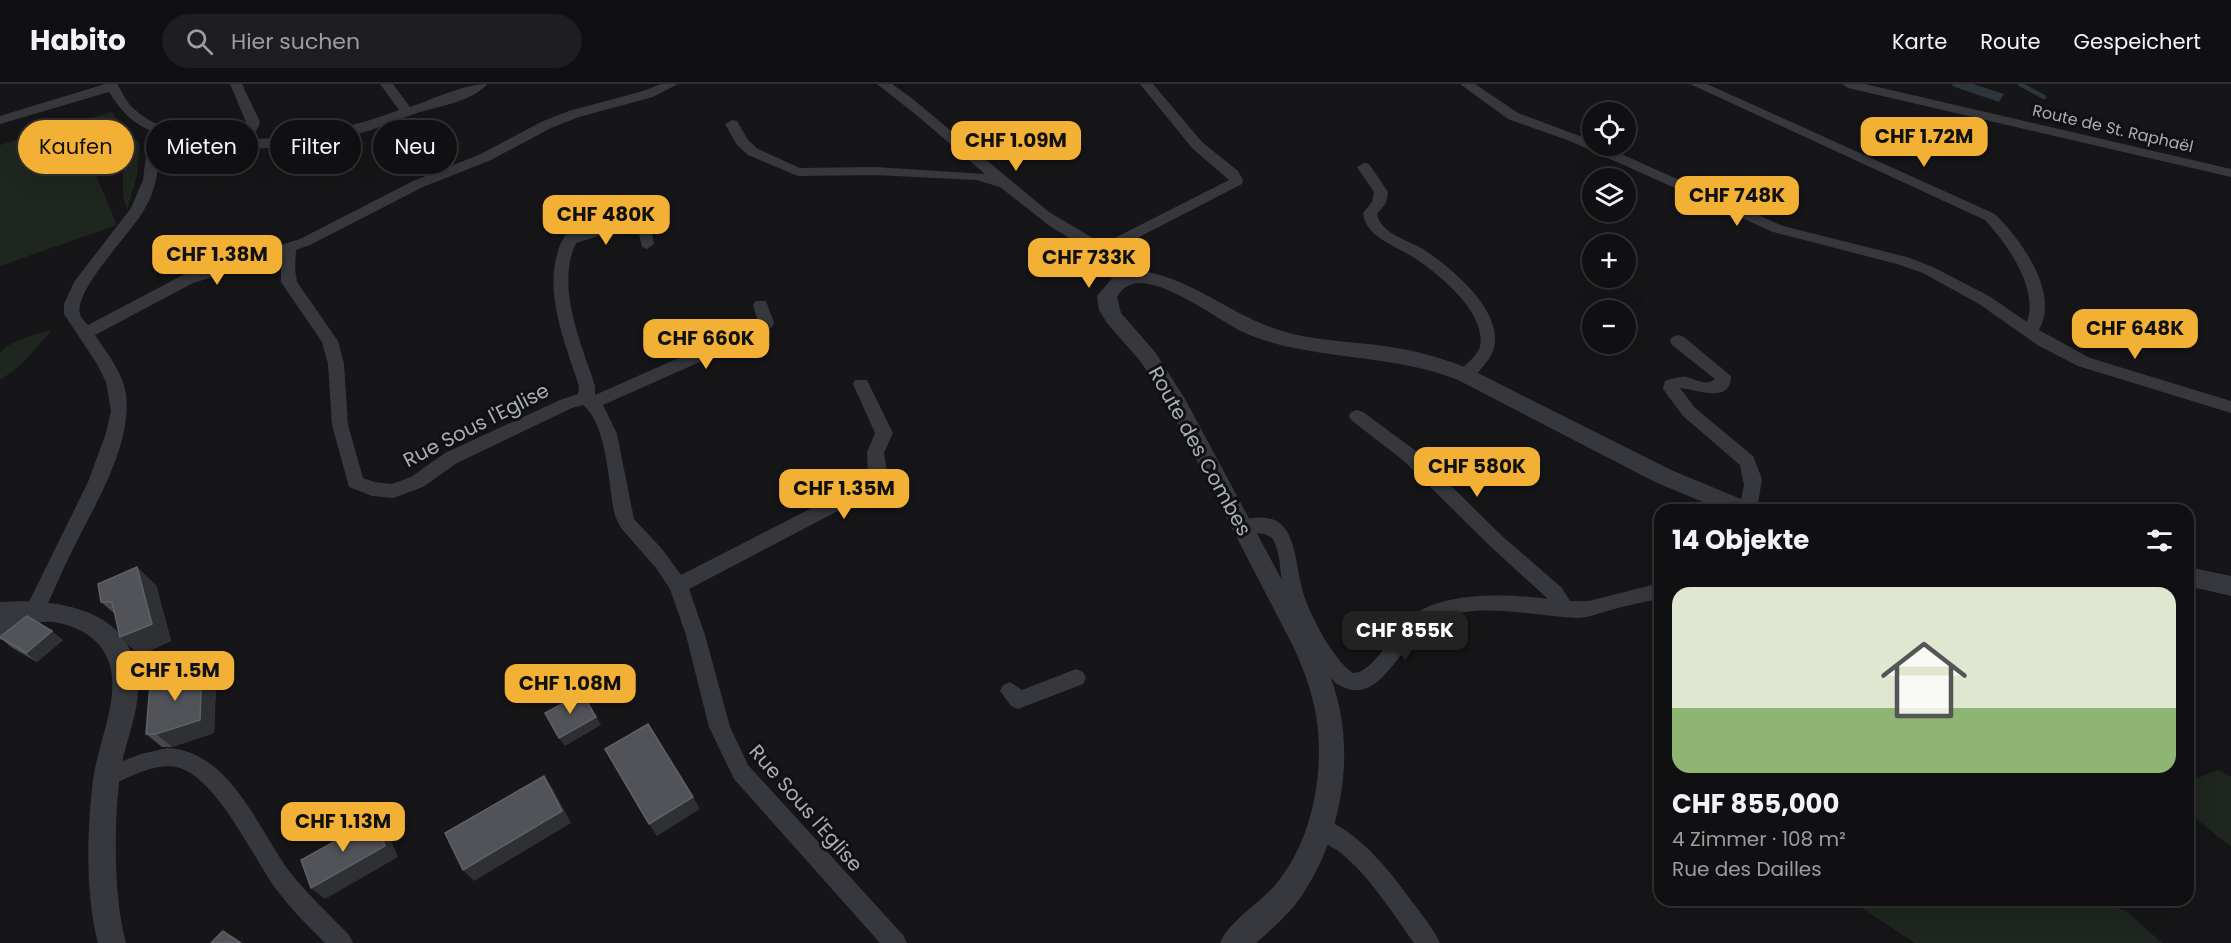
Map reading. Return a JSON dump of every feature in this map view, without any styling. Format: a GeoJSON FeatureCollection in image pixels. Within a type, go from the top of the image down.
{"type":"FeatureCollection","features":[{"type":"Feature","properties":{"kind":"street"},"geometry":{"type":"LineString","coordinates":[[236,84],[252,120]]}},
{"type":"Feature","properties":{"kind":"street"},"geometry":{"type":"LineString","coordinates":[[386,84],[407,112]]}},
{"type":"Feature","properties":{"kind":"street"},"geometry":{"type":"LineString","coordinates":[[258,142],[302,140],[357,130],[481,84]]}},
{"type":"Feature","properties":{"kind":"street"},"geometry":{"type":"LineString","coordinates":[[86,333],[188,279],[289,248],[340,225],[418,184],[486,157],[546,125],[573,114],[648,94],[672,84]]}},
{"type":"Feature","properties":{"kind":"street"},"geometry":{"type":"LineString","coordinates":[[883,84],[918,109],[1045,216],[1103,250],[1117,263],[1127,278],[1142,276],[1165,281],[1250,327],[1279,338],[1401,354],[1437,363],[1663,476],[1732,504]]}},
{"type":"Feature","properties":{"kind":"street"},"geometry":{"type":"LineString","coordinates":[[1103,250],[1235,184],[1233,174],[1197,145],[1161,99],[1146,84]]}},
{"type":"Feature","properties":{"kind":"street"},"geometry":{"type":"LineString","coordinates":[[1466,84],[1513,116],[1575,138],[1779,229],[1902,260],[1928,270],[1984,300],[2030,332],[2084,362],[2231,407]]}},
{"type":"Feature","properties":{"kind":"street"},"geometry":{"type":"LineString","coordinates":[[1696,84],[1989,217],[2008,234],[2015,246],[2037,300],[2039,315],[2037,324],[2030,332]]}},
{"type":"Feature","properties":{"kind":"street","name":"Route de St. Raphaël"},"geometry":{"type":"LineString","coordinates":[[1848,84],[2231,173]]}},
{"type":"Feature","properties":{"kind":"street"},"geometry":{"type":"LineString","coordinates":[[0,120],[112,85],[136,119],[146,124]]}},
{"type":"Feature","properties":{"kind":"street"},"geometry":{"type":"LineString","coordinates":[[732,124],[742,142],[753,152],[798,172],[875,171],[978,176],[994,183],[1003,181]]}},
{"type":"Feature","properties":{"kind":"street"},"geometry":{"type":"LineString","coordinates":[[1364,167],[1381,192],[1379,203],[1370,213],[1373,224],[1388,236],[1434,264],[1458,287],[1482,316],[1489,336],[1488,346],[1485,354],[1465,375]]}},
{"type":"Feature","properties":{"kind":"street"},"geometry":{"type":"LineString","coordinates":[[0,630],[33,614],[93,492],[111,444],[119,401],[116,385],[86,333],[72,314],[74,296],[138,208],[151,174]]}},
{"type":"Feature","properties":{"kind":"street"},"geometry":{"type":"LineString","coordinates":[[590,212],[570,240],[562,262],[562,282],[571,330],[590,400],[757,327],[765,322],[761,305]]}},
{"type":"Feature","properties":{"kind":"street"},"geometry":{"type":"LineString","coordinates":[[570,240],[632,220],[644,221],[647,244]]}},
{"type":"Feature","properties":{"kind":"street","name":"Rue Sous l'Eglise"},"geometry":{"type":"LineString","coordinates":[[289,248],[287,269],[289,282],[330,341],[336,364],[340,425],[355,482],[372,489],[393,491],[417,482],[451,458],[566,404],[590,400],[602,413],[624,516],[627,523],[668,569],[678,586],[692,622],[711,704],[727,748],[741,772],[895,943]]}},
{"type":"Feature","properties":{"kind":"street","name":"Route des Combes"},"geometry":{"type":"LineString","coordinates":[[1127,278],[1107,296],[1109,310],[1163,377],[1302,642],[1324,693],[1329,718],[1332,760],[1327,804],[1320,828],[1294,884],[1256,926],[1234,943]]}},
{"type":"Feature","properties":{"kind":"street"},"geometry":{"type":"LineString","coordinates":[[1678,341],[1723,376],[1723,381],[1712,390],[1682,382],[1675,383],[1671,389],[1689,412],[1747,461],[1753,470],[1754,480],[1748,504]]}},
{"type":"Feature","properties":{"kind":"street"},"geometry":{"type":"LineString","coordinates":[[678,586],[847,498],[875,480],[878,472],[874,462],[874,452],[884,438],[884,433],[861,384]]}},
{"type":"Feature","properties":{"kind":"street"},"geometry":{"type":"LineString","coordinates":[[1357,416],[1410,456],[1496,541],[1555,593],[1564,609]]}},
{"type":"Feature","properties":{"kind":"street"},"geometry":{"type":"LineString","coordinates":[[1242,527],[1258,525],[1268,527],[1275,530],[1285,540],[1293,594],[1330,663],[1346,679],[1357,683],[1374,676],[1401,635],[1413,624],[1438,610],[1470,604],[1589,609],[1654,592]]}},
{"type":"Feature","properties":{"kind":"street"},"geometry":{"type":"LineString","coordinates":[[2194,577],[2231,586]]}},
{"type":"Feature","properties":{"kind":"street"},"geometry":{"type":"LineString","coordinates":[[0,612],[16,610],[33,614],[62,613],[88,622],[109,638],[122,658],[126,687],[106,777],[104,883],[107,926],[112,943]]}},
{"type":"Feature","properties":{"kind":"street"},"geometry":{"type":"LineString","coordinates":[[1010,692],[1018,700],[1076,678]]}},
{"type":"Feature","properties":{"kind":"street"},"geometry":{"type":"LineString","coordinates":[[106,777],[142,762],[168,758],[189,761],[203,768],[225,792],[282,878],[341,943]]}},
{"type":"Feature","properties":{"kind":"street"},"geometry":{"type":"LineString","coordinates":[[1320,828],[1343,842],[1372,871],[1428,943]]}},
{"type":"Feature","properties":{"kind":"shaded area"},"geometry":{"type":"Polygon","coordinates":[[[1953,84],[1973,84],[2004,94],[1999,102],[1952,86],[1953,84]]]}},
{"type":"Feature","properties":{"kind":"shaded area"},"geometry":{"type":"Polygon","coordinates":[[[111,112],[118,120],[104,120],[84,120],[111,112]]]}},
{"type":"Feature","properties":{"kind":"shaded area"},"geometry":{"type":"Polygon","coordinates":[[[134,137],[140,144],[137,175],[127,210],[123,197],[123,174],[134,174],[134,137]]]}},
{"type":"Feature","properties":{"kind":"shaded area"},"geometry":{"type":"Polygon","coordinates":[[[18,140],[18,174],[96,174],[117,225],[0,266],[0,145],[18,140]]]}},
{"type":"Feature","properties":{"kind":"shaded area"},"geometry":{"type":"Polygon","coordinates":[[[52,330],[20,366],[0,380],[0,352],[5,347],[18,340],[52,330]]]}},
{"type":"Feature","properties":{"kind":"shaded area"},"geometry":{"type":"Polygon","coordinates":[[[2218,770],[2231,777],[2231,847],[2194,817],[2194,779],[2218,770]]]}},
{"type":"Feature","properties":{"kind":"shaded area"},"geometry":{"type":"Polygon","coordinates":[[[1859,906],[2111,906],[2126,911],[2162,943],[1915,943],[1859,906]]]}},
{"type":"Feature","properties":{"kind":"building"},"geometry":{"type":"Polygon","coordinates":[[[137,567],[152,624],[120,637],[112,602],[101,602],[98,584],[137,567]]]}},
{"type":"Feature","properties":{"kind":"building"},"geometry":{"type":"Polygon","coordinates":[[[27,616],[52,631],[26,653],[0,637],[27,616]]]}},
{"type":"Feature","properties":{"kind":"building"},"geometry":{"type":"Polygon","coordinates":[[[202,668],[200,720],[156,734],[146,734],[150,684],[202,668]]]}},
{"type":"Feature","properties":{"kind":"building"},"geometry":{"type":"Polygon","coordinates":[[[582,693],[596,717],[559,738],[545,713],[582,693]]]}},
{"type":"Feature","properties":{"kind":"building"},"geometry":{"type":"Polygon","coordinates":[[[648,724],[693,797],[649,824],[605,749],[648,724]]]}},
{"type":"Feature","properties":{"kind":"building"},"geometry":{"type":"Polygon","coordinates":[[[544,776],[562,811],[463,870],[445,833],[544,776]]]}},
{"type":"Feature","properties":{"kind":"building"},"geometry":{"type":"Polygon","coordinates":[[[375,819],[385,846],[311,888],[301,860],[375,819]]]}},
{"type":"Feature","properties":{"kind":"building"},"geometry":{"type":"Polygon","coordinates":[[[223,931],[241,943],[211,943],[223,931]]]}},
{"type":"Feature","properties":{"kind":"waterway"},"geometry":{"type":"LineString","coordinates":[[2020,84],[2044,97]]}}]}
